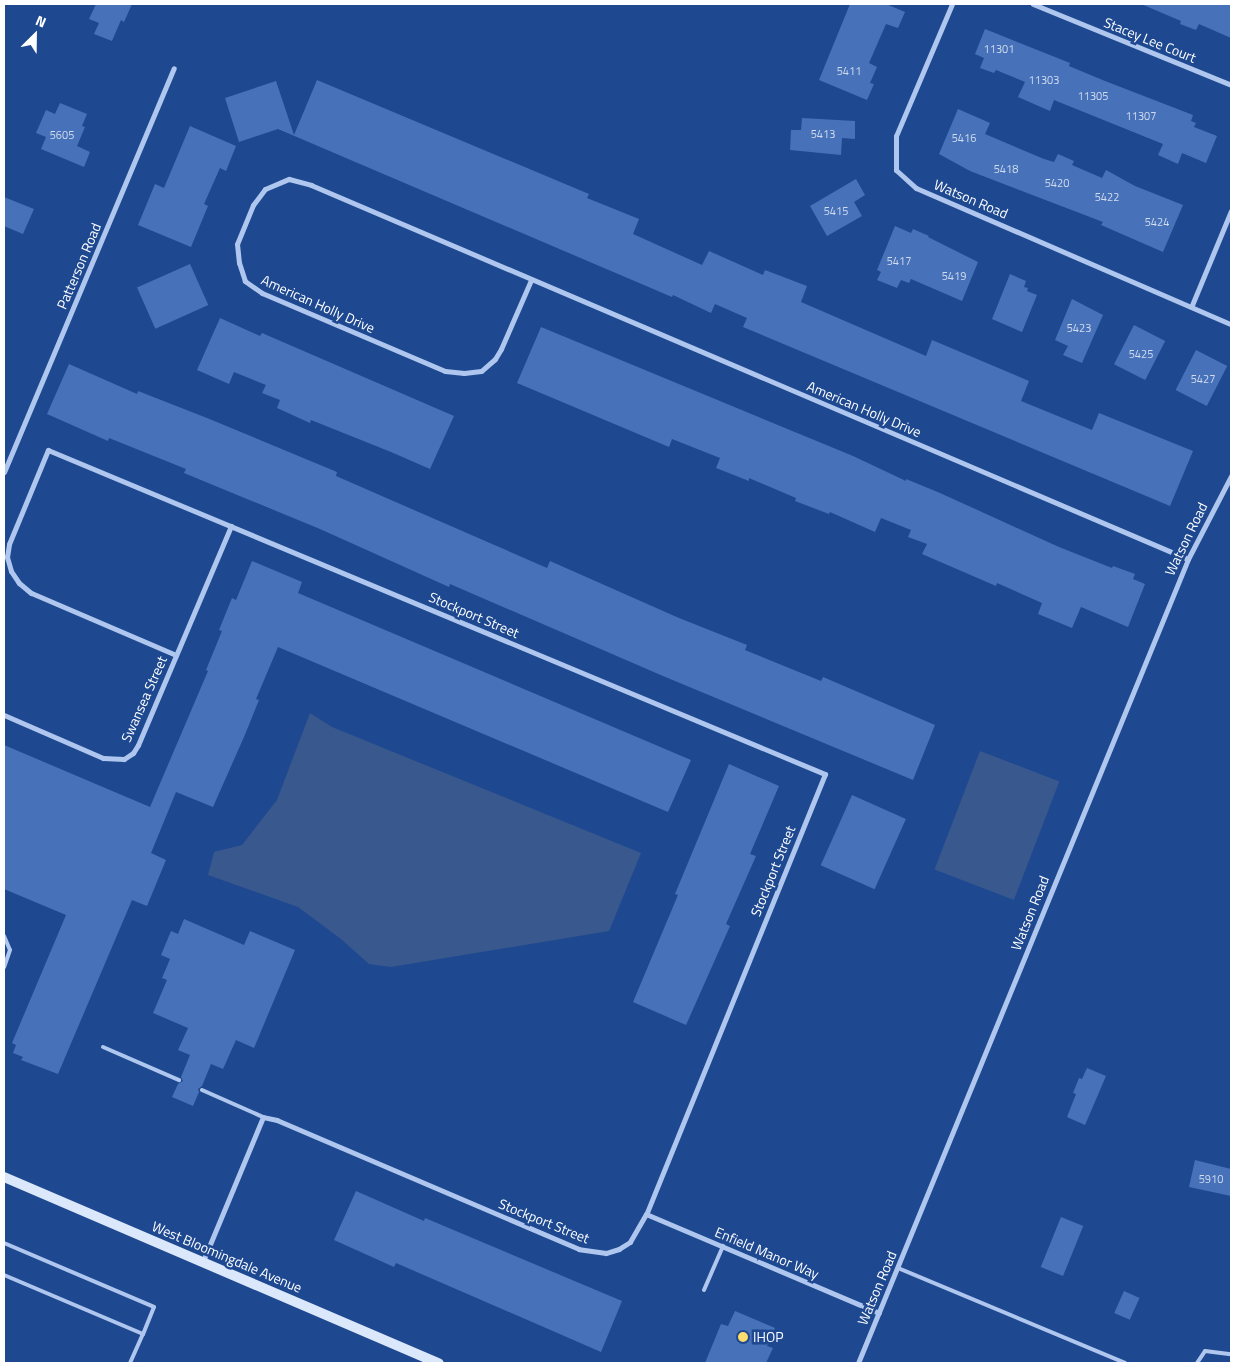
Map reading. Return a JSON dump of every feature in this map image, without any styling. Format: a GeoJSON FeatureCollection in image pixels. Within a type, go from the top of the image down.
{"type":"FeatureCollection","features":[{"type":"Feature","properties":{"kind":"main road","name":"West Bloomingdale Avenue"},"geometry":{"type":"LineString","coordinates":[[4,1177],[439,1363]]}},
{"type":"Feature","properties":{"kind":"street","name":"Watson Road"},"geometry":{"type":"LineString","coordinates":[[952,4],[896,136],[896,170],[916,188],[1192,305],[1231,324]]}},
{"type":"Feature","properties":{"kind":"street","name":"Stacey Lee Court"},"geometry":{"type":"LineString","coordinates":[[1033,4],[1231,85]]}},
{"type":"Feature","properties":{"kind":"street","name":"Patterson Road"},"geometry":{"type":"LineString","coordinates":[[4,472],[174,68]]}},
{"type":"Feature","properties":{"kind":"street","name":"American Holly Drive"},"geometry":{"type":"LineString","coordinates":[[531,280],[495,359],[480,371],[464,373],[445,371],[262,293],[246,282],[239,262],[236,244],[253,205],[265,189],[289,180],[311,185],[1188,559]]}},
{"type":"Feature","properties":{"kind":"street"},"geometry":{"type":"LineString","coordinates":[[1192,305],[1231,211]]}},
{"type":"Feature","properties":{"kind":"street","name":"Stockport Street"},"geometry":{"type":"LineString","coordinates":[[176,655],[31,593],[19,583],[11,571],[7,557],[9,544],[48,450],[825,774],[646,1214],[630,1242],[619,1249],[606,1253],[592,1252],[570,1245],[277,1120],[262,1117]]}},
{"type":"Feature","properties":{"kind":"street","name":"Watson Road"},"geometry":{"type":"LineString","coordinates":[[858,1363],[1188,559],[1231,476]]}},
{"type":"Feature","properties":{"kind":"street","name":"Swansea Street"},"geometry":{"type":"LineString","coordinates":[[4,715],[103,758],[124,758],[133,753],[230,526]]}},
{"type":"Feature","properties":{"kind":"street"},"geometry":{"type":"LineString","coordinates":[[203,1262],[262,1117]]}},
{"type":"Feature","properties":{"kind":"street","name":"Enfield Manor Way"},"geometry":{"type":"LineString","coordinates":[[646,1214],[879,1313]]}},
{"type":"Feature","properties":{"kind":"lane"},"geometry":{"type":"LineString","coordinates":[[4,936],[10,950],[4,967]]}},
{"type":"Feature","properties":{"kind":"lane"},"geometry":{"type":"LineString","coordinates":[[103,1047],[179,1080]]}},
{"type":"Feature","properties":{"kind":"lane"},"geometry":{"type":"LineString","coordinates":[[202,1090],[262,1117]]}},
{"type":"Feature","properties":{"kind":"lane"},"geometry":{"type":"LineString","coordinates":[[4,1243],[154,1307],[130,1363]]}},
{"type":"Feature","properties":{"kind":"lane"},"geometry":{"type":"LineString","coordinates":[[704,1290],[723,1246]]}},
{"type":"Feature","properties":{"kind":"lane"},"geometry":{"type":"LineString","coordinates":[[898,1268],[1125,1363]]}},
{"type":"Feature","properties":{"kind":"lane"},"geometry":{"type":"LineString","coordinates":[[4,1275],[143,1334]]}},
{"type":"Feature","properties":{"kind":"lane"},"geometry":{"type":"LineString","coordinates":[[1197,1363],[1205,1351],[1231,1354]]}},
{"type":"Feature","properties":{"kind":"water"},"geometry":{"type":"Polygon","coordinates":[[[310,713],[332,727],[641,853],[609,931],[391,967],[369,964],[341,939],[298,907],[208,875],[214,852],[242,845],[277,800],[310,713]]]}},
{"type":"Feature","properties":{"kind":"water"},"geometry":{"type":"Polygon","coordinates":[[[980,751],[1059,781],[1014,900],[934,870],[980,751]]]}},
{"type":"Feature","properties":{"kind":"building"},"geometry":{"type":"Polygon","coordinates":[[[96,4],[132,4],[124,22],[121,20],[112,41],[94,34],[99,23],[89,19],[96,4]]]}},
{"type":"Feature","properties":{"kind":"building"},"geometry":{"type":"Polygon","coordinates":[[[850,4],[886,4],[905,12],[898,28],[886,24],[869,63],[877,67],[870,83],[874,84],[867,100],[819,80],[850,4]]]}},
{"type":"Feature","properties":{"kind":"building"},"geometry":{"type":"Polygon","coordinates":[[[1141,4],[1231,4],[1231,38],[1199,24],[1196,30],[1180,24],[1181,21],[1141,4]]]}},
{"type":"Feature","properties":{"kind":"building"},"geometry":{"type":"Polygon","coordinates":[[[985,29],[1070,63],[1069,66],[1105,81],[1193,115],[1191,121],[1196,123],[1194,127],[1217,136],[1206,163],[1182,153],[1178,164],[1158,155],[1163,144],[1054,100],[1050,111],[1018,97],[1025,82],[996,70],[994,73],[980,68],[984,58],[975,54],[985,29]]]}},
{"type":"Feature","properties":{"kind":"building"},"geometry":{"type":"Polygon","coordinates":[[[317,80],[589,194],[587,198],[639,219],[633,234],[702,265],[709,251],[763,275],[765,270],[807,286],[801,302],[926,356],[932,340],[1029,381],[1021,401],[1092,430],[1099,413],[1193,451],[1170,506],[743,327],[747,318],[715,304],[711,313],[673,295],[672,297],[278,129],[239,142],[225,98],[276,81],[294,135],[317,80]]]}},
{"type":"Feature","properties":{"kind":"building"},"geometry":{"type":"Polygon","coordinates":[[[60,103],[87,114],[82,126],[85,127],[77,146],[90,152],[84,167],[41,149],[46,137],[36,133],[46,110],[55,114],[60,103]]]}},
{"type":"Feature","properties":{"kind":"building"},"geometry":{"type":"Polygon","coordinates":[[[958,109],[990,123],[985,134],[1054,162],[1058,154],[1074,161],[1072,165],[1102,178],[1106,170],[1135,186],[1183,205],[1163,252],[1101,225],[1103,222],[970,171],[939,154],[958,109]]]}},
{"type":"Feature","properties":{"kind":"building"},"geometry":{"type":"Polygon","coordinates":[[[802,118],[855,121],[855,139],[842,138],[841,155],[790,150],[791,130],[801,130],[802,118]]]}},
{"type":"Feature","properties":{"kind":"building"},"geometry":{"type":"Polygon","coordinates":[[[190,126],[236,146],[226,171],[220,168],[204,204],[208,206],[191,247],[138,225],[155,184],[164,188],[190,126]]]}},
{"type":"Feature","properties":{"kind":"building"},"geometry":{"type":"Polygon","coordinates":[[[856,179],[865,195],[854,202],[862,216],[827,236],[810,206],[856,179]]]}},
{"type":"Feature","properties":{"kind":"building"},"geometry":{"type":"Polygon","coordinates":[[[4,197],[34,209],[23,234],[4,226],[4,197]]]}},
{"type":"Feature","properties":{"kind":"building"},"geometry":{"type":"Polygon","coordinates":[[[895,226],[911,233],[913,229],[978,262],[962,301],[911,279],[909,283],[901,280],[897,288],[877,280],[881,272],[877,270],[895,226]]]}},
{"type":"Feature","properties":{"kind":"building"},"geometry":{"type":"Polygon","coordinates":[[[190,264],[208,305],[155,329],[137,288],[190,264]]]}},
{"type":"Feature","properties":{"kind":"building"},"geometry":{"type":"Polygon","coordinates":[[[1010,274],[1026,281],[1024,287],[1028,288],[1027,291],[1037,295],[1022,332],[992,319],[1010,274]]]}},
{"type":"Feature","properties":{"kind":"building"},"geometry":{"type":"Polygon","coordinates":[[[1072,299],[1103,315],[1082,363],[1063,355],[1068,346],[1055,340],[1072,299]]]}},
{"type":"Feature","properties":{"kind":"building"},"geometry":{"type":"Polygon","coordinates":[[[220,318],[260,336],[262,333],[454,416],[430,469],[311,420],[310,423],[277,408],[280,400],[262,393],[266,385],[234,372],[229,384],[197,370],[220,318]]]}},
{"type":"Feature","properties":{"kind":"building"},"geometry":{"type":"Polygon","coordinates":[[[1134,325],[1165,341],[1145,380],[1114,364],[1134,325]]]}},
{"type":"Feature","properties":{"kind":"building"},"geometry":{"type":"Polygon","coordinates":[[[541,327],[853,456],[1059,547],[1112,568],[1113,566],[1135,574],[1133,579],[1145,584],[1128,627],[1081,607],[1072,628],[1038,614],[1042,603],[997,583],[996,586],[922,554],[927,544],[908,537],[911,530],[881,518],[875,532],[830,512],[829,514],[795,501],[796,498],[749,478],[749,481],[716,468],[720,458],[672,439],[669,447],[517,383],[541,327]]]}},
{"type":"Feature","properties":{"kind":"building"},"geometry":{"type":"Polygon","coordinates":[[[1196,350],[1227,366],[1207,406],[1176,390],[1196,350]]]}},
{"type":"Feature","properties":{"kind":"building"},"geometry":{"type":"Polygon","coordinates":[[[69,364],[137,394],[138,391],[337,472],[336,476],[547,568],[550,561],[679,618],[747,645],[745,650],[821,681],[823,677],[935,725],[913,780],[663,676],[450,584],[449,587],[320,529],[184,473],[186,469],[109,438],[108,441],[47,414],[69,364]]]}},
{"type":"Feature","properties":{"kind":"building"},"geometry":{"type":"Polygon","coordinates":[[[252,561],[302,582],[298,593],[691,760],[668,812],[278,647],[256,699],[259,700],[244,737],[213,807],[176,792],[151,853],[166,860],[147,906],[132,900],[58,1074],[21,1060],[23,1057],[13,1053],[16,1045],[12,1043],[66,915],[4,889],[4,745],[150,807],[208,671],[206,670],[222,631],[219,630],[232,598],[236,600],[252,561]]]}},
{"type":"Feature","properties":{"kind":"building"},"geometry":{"type":"Polygon","coordinates":[[[729,764],[779,786],[750,854],[756,856],[726,924],[730,926],[686,1025],[633,1002],[678,895],[675,894],[729,764]]]}},
{"type":"Feature","properties":{"kind":"building"},"geometry":{"type":"Polygon","coordinates":[[[852,795],[906,819],[875,889],[821,865],[852,795]]]}},
{"type":"Feature","properties":{"kind":"building"},"geometry":{"type":"Polygon","coordinates":[[[184,919],[244,945],[250,931],[295,950],[254,1048],[236,1040],[223,1069],[211,1064],[202,1086],[198,1089],[199,1092],[193,1106],[172,1097],[178,1084],[183,1081],[181,1077],[190,1055],[178,1050],[188,1028],[153,1013],[167,980],[162,978],[170,959],[161,955],[171,931],[178,934],[184,919]]]}},
{"type":"Feature","properties":{"kind":"building"},"geometry":{"type":"Polygon","coordinates":[[[1087,1068],[1106,1076],[1085,1125],[1067,1117],[1076,1094],[1073,1093],[1079,1078],[1082,1079],[1087,1068]]]}},
{"type":"Feature","properties":{"kind":"building"},"geometry":{"type":"Polygon","coordinates":[[[1195,1160],[1231,1169],[1231,1196],[1189,1187],[1195,1160]]]}},
{"type":"Feature","properties":{"kind":"building"},"geometry":{"type":"Polygon","coordinates":[[[356,1191],[424,1221],[425,1218],[622,1301],[601,1352],[396,1263],[394,1267],[334,1240],[356,1191]]]}},
{"type":"Feature","properties":{"kind":"building"},"geometry":{"type":"Polygon","coordinates":[[[1061,1217],[1083,1226],[1063,1276],[1041,1267],[1061,1217]]]}},
{"type":"Feature","properties":{"kind":"building"},"geometry":{"type":"Polygon","coordinates":[[[1124,1291],[1140,1298],[1130,1320],[1114,1313],[1124,1291]]]}},
{"type":"Feature","properties":{"kind":"building","name":"IHOP"},"geometry":{"type":"Polygon","coordinates":[[[735,1311],[775,1328],[767,1346],[773,1348],[766,1363],[705,1363],[721,1324],[728,1326],[735,1311]]]}},
{"type":"Feature","properties":{"kind":"place","name":"IHOP"},"geometry":{"type":"Point","coordinates":[743,1337]}}]}
